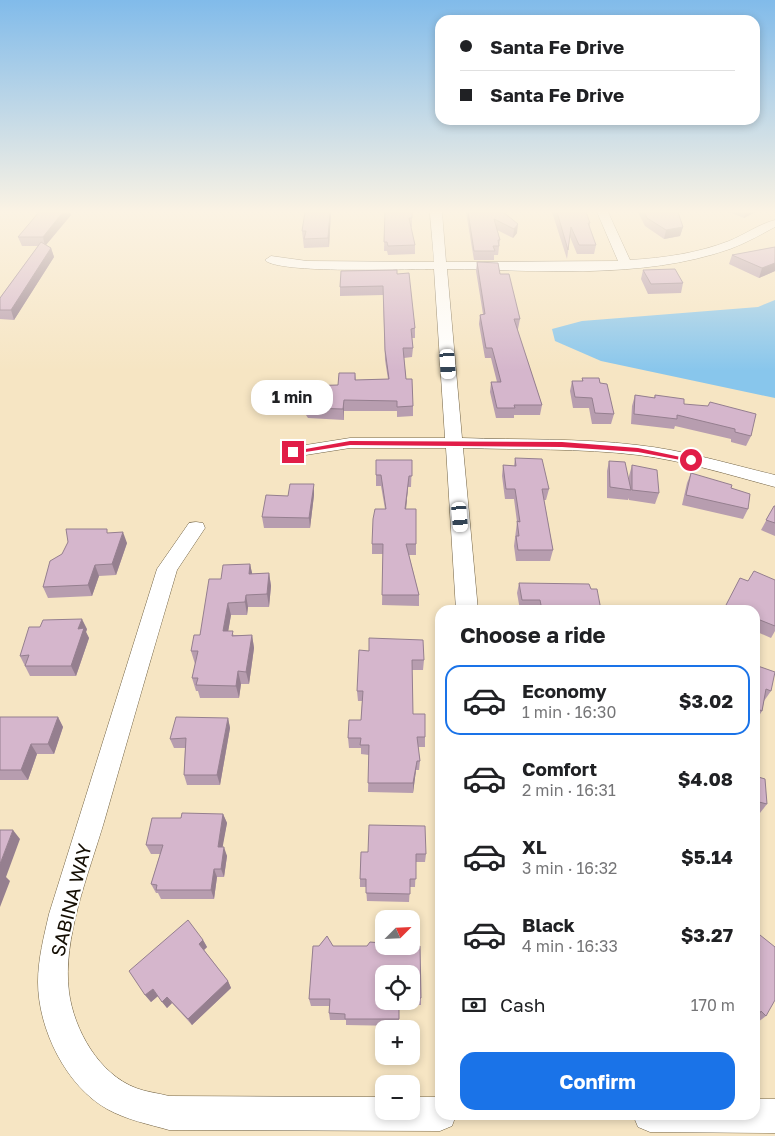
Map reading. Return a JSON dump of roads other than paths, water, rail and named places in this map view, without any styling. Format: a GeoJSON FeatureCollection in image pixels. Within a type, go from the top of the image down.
{"type":"FeatureCollection","features":[{"type":"Feature","properties":{"kind":"street"},"geometry":{"type":"LineString","coordinates":[[301,265],[604,265]]}},
{"type":"Feature","properties":{"kind":"street"},"geometry":{"type":"LineString","coordinates":[[440,266],[468,605]]}},
{"type":"Feature","properties":{"kind":"street"},"geometry":{"type":"LineString","coordinates":[[293,452],[350,443],[562,444],[638,450],[691,460],[775,481]]}},
{"type":"Feature","properties":{"kind":"street","name":"SABINA WAY"},"geometry":{"type":"LineString","coordinates":[[196,528],[167,569],[63,914],[55,956],[54,993],[64,1031],[82,1066],[105,1088],[134,1104],[169,1113],[435,1114]]}},
{"type":"Feature","properties":{"kind":"street"},"geometry":{"type":"LineString","coordinates":[[760,1116],[775,1116]]}},
{"type":"Feature","properties":{"kind":"water"},"geometry":{"type":"Polygon","coordinates":[[[775,300],[775,398],[601,361],[555,341],[552,329],[582,321],[758,307],[775,300]]]}}]}
